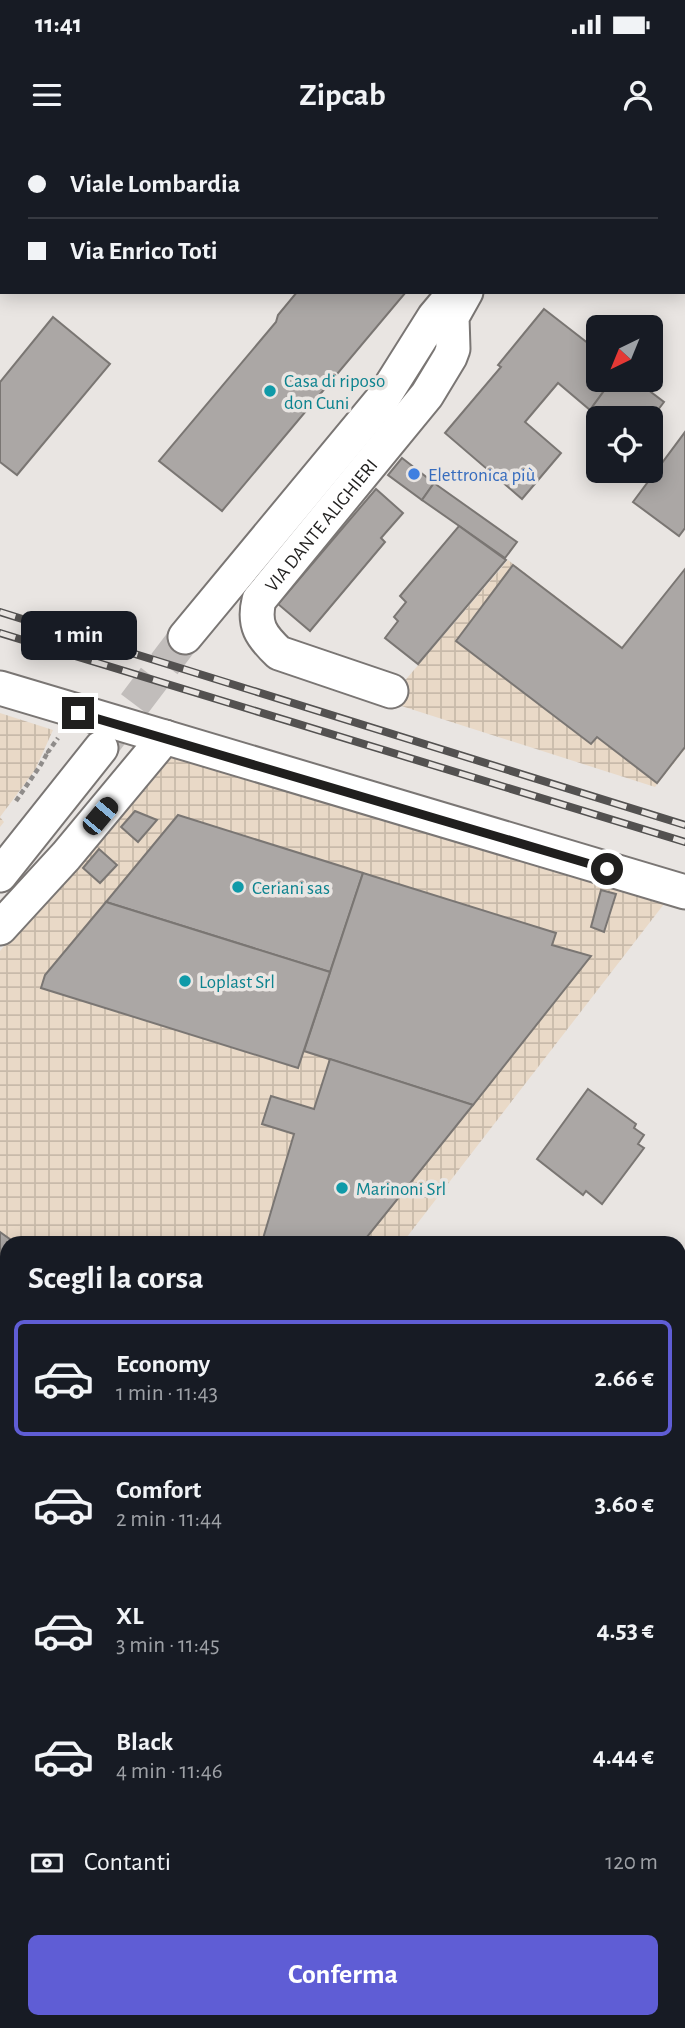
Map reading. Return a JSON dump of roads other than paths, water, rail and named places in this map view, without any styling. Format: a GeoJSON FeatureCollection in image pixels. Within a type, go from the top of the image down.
{"type":"FeatureCollection","features":[{"type":"Feature","properties":{"kind":"street","name":"VIA DANTE ALIGHIERI"},"geometry":{"type":"LineString","coordinates":[[186,637],[383,398],[434,317],[453,294]]}},
{"type":"Feature","properties":{"kind":"street","name":"VIA DANTE ALIGHIERI"},"geometry":{"type":"LineString","coordinates":[[391,691],[279,653],[260,629],[256,616],[259,600],[427,395],[450,357],[452,317],[465,294]]}},
{"type":"Feature","properties":{"kind":"street","name":"VIA DANTE ALIGHIERI"},"geometry":{"type":"LineString","coordinates":[[383,398],[453,334],[487,294]]}},
{"type":"Feature","properties":{"kind":"street"},"geometry":{"type":"LineString","coordinates":[[0,688],[685,892]]}},
{"type":"Feature","properties":{"kind":"street"},"geometry":{"type":"LineString","coordinates":[[0,928],[66,856],[165,737]]}},
{"type":"Feature","properties":{"kind":"street"},"geometry":{"type":"LineString","coordinates":[[0,875],[101,748]]}},
{"type":"Feature","properties":{"kind":"tunnel"},"geometry":{"type":"LineString","coordinates":[[104,744],[185,637]]}},
{"type":"Feature","properties":{"kind":"railway"},"geometry":{"type":"LineString","coordinates":[[0,612],[685,825]]}},
{"type":"Feature","properties":{"kind":"railway"},"geometry":{"type":"LineString","coordinates":[[0,633],[685,842]]}},
{"type":"Feature","properties":{"kind":"place","name":"Casa di riposo don Cuni"},"geometry":{"type":"Point","coordinates":[270,391]}},
{"type":"Feature","properties":{"kind":"place","name":"Elettronica più"},"geometry":{"type":"Point","coordinates":[414,474]}},
{"type":"Feature","properties":{"kind":"place","name":"Ceriani sas"},"geometry":{"type":"Point","coordinates":[238,887]}},
{"type":"Feature","properties":{"kind":"place","name":"Loplast Srl"},"geometry":{"type":"Point","coordinates":[185,981]}},
{"type":"Feature","properties":{"kind":"place","name":"Marinoni Srl"},"geometry":{"type":"Point","coordinates":[342,1188]}}]}
